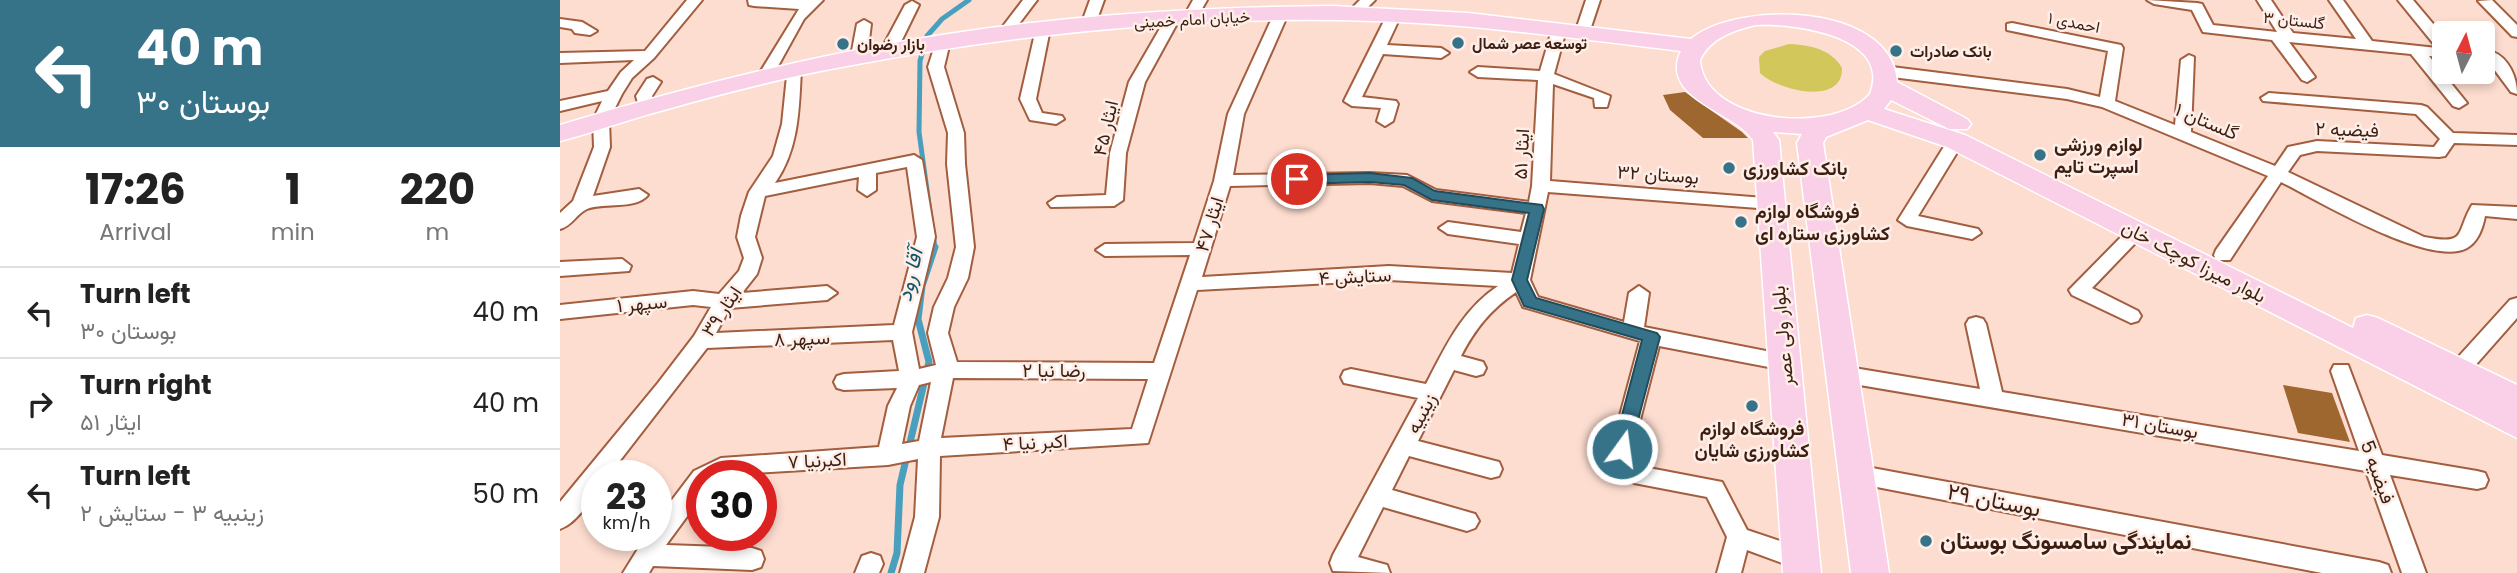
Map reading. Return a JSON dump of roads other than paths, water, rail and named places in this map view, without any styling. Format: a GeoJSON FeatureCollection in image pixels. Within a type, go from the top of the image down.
{"type":"FeatureCollection","features":[{"type":"Feature","properties":{"kind":"main road"},"geometry":{"type":"LineString","coordinates":[[1773,0],[1802,4],[1815,1],[1830,27]]}},
{"type":"Feature","properties":{"kind":"main road","name":"خیابان امام خمینی"},"geometry":{"type":"LineString","coordinates":[[894,49],[1187,12],[1281,14],[1361,7],[1394,15],[1559,30],[1693,47]]}},
{"type":"Feature","properties":{"kind":"main road"},"geometry":{"type":"LineString","coordinates":[[1836,123],[1781,125],[1736,113],[1714,101],[1695,82],[1688,62],[1693,47],[1713,29],[1758,9],[1830,27],[1867,47],[1884,78],[1880,98],[1866,111],[1816,132],[1810,144],[1870,573]]}},
{"type":"Feature","properties":{"kind":"main road"},"geometry":{"type":"LineString","coordinates":[[560,133],[766,74],[894,49]]}},
{"type":"Feature","properties":{"kind":"main road","name":"بلوار میرزا کوچک خان"},"geometry":{"type":"LineString","coordinates":[[1884,78],[1913,102],[2517,400]]}},
{"type":"Feature","properties":{"kind":"main road","name":"بلوار میرزا کوچک خان"},"geometry":{"type":"LineString","coordinates":[[1866,111],[1956,141],[2517,425]]}},
{"type":"Feature","properties":{"kind":"main road","name":"بلوار ولی عصر"},"geometry":{"type":"LineString","coordinates":[[1736,113],[1757,126],[1766,140],[1801,566]]}},
{"type":"Feature","properties":{"kind":"street"},"geometry":{"type":"LineString","coordinates":[[560,223],[581,204],[601,147],[601,120],[614,94],[626,75],[649,55],[695,0]]}},
{"type":"Feature","properties":{"kind":"street"},"geometry":{"type":"LineString","coordinates":[[1004,34],[1031,0]]}},
{"type":"Feature","properties":{"kind":"street"},"geometry":{"type":"LineString","coordinates":[[1088,25],[1097,0]]}},
{"type":"Feature","properties":{"kind":"street"},"geometry":{"type":"LineString","coordinates":[[1582,33],[1593,0]]}},
{"type":"Feature","properties":{"kind":"street","name":"گلستان ۳"},"geometry":{"type":"LineString","coordinates":[[2154,0],[2197,7],[2208,29],[2432,52]]}},
{"type":"Feature","properties":{"kind":"street"},"geometry":{"type":"LineString","coordinates":[[2264,0],[2307,77]]}},
{"type":"Feature","properties":{"kind":"street"},"geometry":{"type":"LineString","coordinates":[[2336,0],[2367,45]]}},
{"type":"Feature","properties":{"kind":"street"},"geometry":{"type":"LineString","coordinates":[[2404,0],[2432,33]]}},
{"type":"Feature","properties":{"kind":"street"},"geometry":{"type":"LineString","coordinates":[[2485,1],[2517,33]]}},
{"type":"Feature","properties":{"kind":"street"},"geometry":{"type":"LineString","coordinates":[[754,2],[813,3]]}},
{"type":"Feature","properties":{"kind":"street"},"geometry":{"type":"LineString","coordinates":[[766,74],[798,18],[813,3]]}},
{"type":"Feature","properties":{"kind":"street"},"geometry":{"type":"LineString","coordinates":[[894,49],[912,5]]}},
{"type":"Feature","properties":{"kind":"street","name":"ایثار ۴۵"},"geometry":{"type":"LineString","coordinates":[[1057,203],[1114,200],[1118,153],[1137,82],[1187,12]]}},
{"type":"Feature","properties":{"kind":"street","name":"ایثار ۴۷"},"geometry":{"type":"LineString","coordinates":[[1140,437],[1223,181],[1236,114],[1281,14]]}},
{"type":"Feature","properties":{"kind":"street"},"geometry":{"type":"LineString","coordinates":[[1384,121],[1390,104],[1352,101],[1394,15]]}},
{"type":"Feature","properties":{"kind":"street"},"geometry":{"type":"LineString","coordinates":[[560,23],[577,25],[580,30],[590,31]]}},
{"type":"Feature","properties":{"kind":"street"},"geometry":{"type":"LineString","coordinates":[[859,56],[864,24]]}},
{"type":"Feature","properties":{"kind":"street","name":"احمدی ۱"},"geometry":{"type":"LineString","coordinates":[[2012,27],[2116,48],[2107,103]]}},
{"type":"Feature","properties":{"kind":"street"},"geometry":{"type":"LineString","coordinates":[[1043,29],[1028,99],[1036,117],[1056,119]]}},
{"type":"Feature","properties":{"kind":"street","name":"ایثار ۵۱"},"geometry":{"type":"LineString","coordinates":[[1520,280],[1541,186],[1546,76],[1559,30]]}},
{"type":"Feature","properties":{"kind":"street"},"geometry":{"type":"LineString","coordinates":[[912,573],[927,517],[930,429],[946,370],[947,360],[938,333],[944,307],[958,278],[965,247],[956,164],[956,133],[936,66],[943,42]]}},
{"type":"Feature","properties":{"kind":"street"},"geometry":{"type":"LineString","coordinates":[[1377,49],[1441,53]]}},
{"type":"Feature","properties":{"kind":"street"},"geometry":{"type":"LineString","coordinates":[[2416,50],[2459,103]]}},
{"type":"Feature","properties":{"kind":"street"},"geometry":{"type":"LineString","coordinates":[[560,58],[649,55]]}},
{"type":"Feature","properties":{"kind":"street"},"geometry":{"type":"LineString","coordinates":[[2496,58],[2517,60]]}},
{"type":"Feature","properties":{"kind":"street"},"geometry":{"type":"LineString","coordinates":[[2183,132],[2189,60]]}},
{"type":"Feature","properties":{"kind":"street"},"geometry":{"type":"LineString","coordinates":[[2496,66],[2517,89]]}},
{"type":"Feature","properties":{"kind":"street","name":"ایثار ۳۹"},"geometry":{"type":"LineString","coordinates":[[560,519],[701,341],[724,301],[747,274],[753,258],[746,237],[758,192],[770,178],[781,156],[790,124],[793,69]]}},
{"type":"Feature","properties":{"kind":"street"},"geometry":{"type":"LineString","coordinates":[[1478,72],[1546,76],[1602,96],[1601,104]]}},
{"type":"Feature","properties":{"kind":"street","name":"گلستان ۱"},"geometry":{"type":"LineString","coordinates":[[1884,78],[2067,94],[2107,103],[2183,132],[2276,173],[2419,242],[2444,247],[2462,243],[2473,230],[2478,209],[2517,213]]}},
{"type":"Feature","properties":{"kind":"street"},"geometry":{"type":"LineString","coordinates":[[646,107],[644,96],[653,82]]}},
{"type":"Feature","properties":{"kind":"street"},"geometry":{"type":"LineString","coordinates":[[560,106],[614,94]]}},
{"type":"Feature","properties":{"kind":"street"},"geometry":{"type":"LineString","coordinates":[[2269,98],[2421,110],[2449,138]]}},
{"type":"Feature","properties":{"kind":"street","name":"فیضیه ۲"},"geometry":{"type":"LineString","coordinates":[[2223,255],[2276,173],[2294,151],[2317,146],[2439,152],[2449,138],[2517,140]]}},
{"type":"Feature","properties":{"kind":"street"},"geometry":{"type":"LineString","coordinates":[[1956,141],[1907,220],[1972,233]]}},
{"type":"Feature","properties":{"kind":"street"},"geometry":{"type":"LineString","coordinates":[[758,192],[914,160],[926,237],[902,332],[911,379],[899,406],[888,456]]}},
{"type":"Feature","properties":{"kind":"street"},"geometry":{"type":"LineString","coordinates":[[867,190],[868,170]]}},
{"type":"Feature","properties":{"kind":"street"},"geometry":{"type":"LineString","coordinates":[[1223,181],[1407,181],[1432,195],[1537,209]]}},
{"type":"Feature","properties":{"kind":"street","name":"بوستان ۳۲"},"geometry":{"type":"LineString","coordinates":[[1541,186],[1771,203]]}},
{"type":"Feature","properties":{"kind":"street"},"geometry":{"type":"LineString","coordinates":[[581,204],[639,195]]}},
{"type":"Feature","properties":{"kind":"street"},"geometry":{"type":"LineString","coordinates":[[1448,228],[1531,240]]}},
{"type":"Feature","properties":{"kind":"street"},"geometry":{"type":"LineString","coordinates":[[2130,316],[2080,290],[2136,232]]}},
{"type":"Feature","properties":{"kind":"street"},"geometry":{"type":"LineString","coordinates":[[1105,250],[1201,249]]}},
{"type":"Feature","properties":{"kind":"street"},"geometry":{"type":"LineString","coordinates":[[560,269],[576,271],[622,266]]}},
{"type":"Feature","properties":{"kind":"street","name":"ستایش ۴"},"geometry":{"type":"LineString","coordinates":[[1190,285],[1389,273],[1520,280]]}},
{"type":"Feature","properties":{"kind":"street"},"geometry":{"type":"LineString","coordinates":[[1520,280],[1530,302],[1642,334],[1784,362]]}},
{"type":"Feature","properties":{"kind":"street","name":"زینبیه"},"geometry":{"type":"LineString","coordinates":[[1378,573],[1342,563],[1468,325],[1489,301],[1520,280]]}},
{"type":"Feature","properties":{"kind":"street","name":"سپهر ۱"},"geometry":{"type":"LineString","coordinates":[[560,312],[694,298],[724,301],[827,293]]}},
{"type":"Feature","properties":{"kind":"street"},"geometry":{"type":"LineString","coordinates":[[1639,293],[1642,334],[1622,449],[1642,476],[1714,489],[1739,537],[1801,566]]}},
{"type":"Feature","properties":{"kind":"street"},"geometry":{"type":"LineString","coordinates":[[2458,371],[2517,304]]}},
{"type":"Feature","properties":{"kind":"street"},"geometry":{"type":"LineString","coordinates":[[1976,324],[1992,397]]}},
{"type":"Feature","properties":{"kind":"street","name":"سپهر ۸"},"geometry":{"type":"LineString","coordinates":[[701,341],[862,336],[902,332]]}},
{"type":"Feature","properties":{"kind":"street"},"geometry":{"type":"LineString","coordinates":[[1449,361],[1476,368]]}},
{"type":"Feature","properties":{"kind":"street","name":"رضا نیا ۲"},"geometry":{"type":"LineString","coordinates":[[844,382],[911,379],[946,370],[1162,371]]}},
{"type":"Feature","properties":{"kind":"street","name":"فیضیه 5"},"geometry":{"type":"LineString","coordinates":[[2342,372],[2414,573]]}},
{"type":"Feature","properties":{"kind":"street","name":"بوستان ۳۱"},"geometry":{"type":"LineString","coordinates":[[1842,373],[2477,480]]}},
{"type":"Feature","properties":{"kind":"street"},"geometry":{"type":"LineString","coordinates":[[1351,377],[1432,393]]}},
{"type":"Feature","properties":{"kind":"street","name":"اکبر نیا ۴"},"geometry":{"type":"LineString","coordinates":[[929,448],[1140,437]]}},
{"type":"Feature","properties":{"kind":"street"},"geometry":{"type":"LineString","coordinates":[[1404,446],[1491,469]]}},
{"type":"Feature","properties":{"kind":"street","name":"اکبرنیا ۷"},"geometry":{"type":"LineString","coordinates":[[777,462],[888,456],[929,448]]}},
{"type":"Feature","properties":{"kind":"street","name":"بوستان ۲۹"},"geometry":{"type":"LineString","coordinates":[[1856,474],[2379,573]]}},
{"type":"Feature","properties":{"kind":"street"},"geometry":{"type":"LineString","coordinates":[[1378,496],[1467,521]]}},
{"type":"Feature","properties":{"kind":"street","name":"اکبرنیا ۷"},"geometry":{"type":"LineString","coordinates":[[641,564],[686,502]]}},
{"type":"Feature","properties":{"kind":"street"},"geometry":{"type":"LineString","coordinates":[[1729,573],[1739,537]]}},
{"type":"Feature","properties":{"kind":"street"},"geometry":{"type":"LineString","coordinates":[[641,564],[752,559]]}},
{"type":"Feature","properties":{"kind":"waterway","name":"آقا رود"},"geometry":{"type":"LineString","coordinates":[[935,247],[919,132],[920,61],[927,36],[942,19],[969,0]]}},
{"type":"Feature","properties":{"kind":"waterway","name":"آقا رود"},"geometry":{"type":"LineString","coordinates":[[891,573],[897,553],[900,485],[929,362],[918,319],[922,286],[935,247]]}},
{"type":"Feature","properties":{"kind":"place","name":"توسعه عصر شمال"},"geometry":{"type":"Point","coordinates":[1458,43]}},
{"type":"Feature","properties":{"kind":"place","name":"بازار رضوان"},"geometry":{"type":"Point","coordinates":[843,44]}},
{"type":"Feature","properties":{"kind":"place","name":"بانک صادرات"},"geometry":{"type":"Point","coordinates":[1896,51]}},
{"type":"Feature","properties":{"kind":"place","name":"لوازم ورزشی اسپرت تایم"},"geometry":{"type":"Point","coordinates":[2040,155]}},
{"type":"Feature","properties":{"kind":"place","name":"بانک کشاورزی"},"geometry":{"type":"Point","coordinates":[1729,168]}},
{"type":"Feature","properties":{"kind":"place","name":"فروشگاه لوازم کشاورزی ستاره ای"},"geometry":{"type":"Point","coordinates":[1741,222]}},
{"type":"Feature","properties":{"kind":"place","name":"فروشگاه لوازم کشاورزی شایان"},"geometry":{"type":"Point","coordinates":[1752,406]}},
{"type":"Feature","properties":{"kind":"place","name":"نمایندگی سامسونگ بوستان"},"geometry":{"type":"Point","coordinates":[1926,541]}}]}
